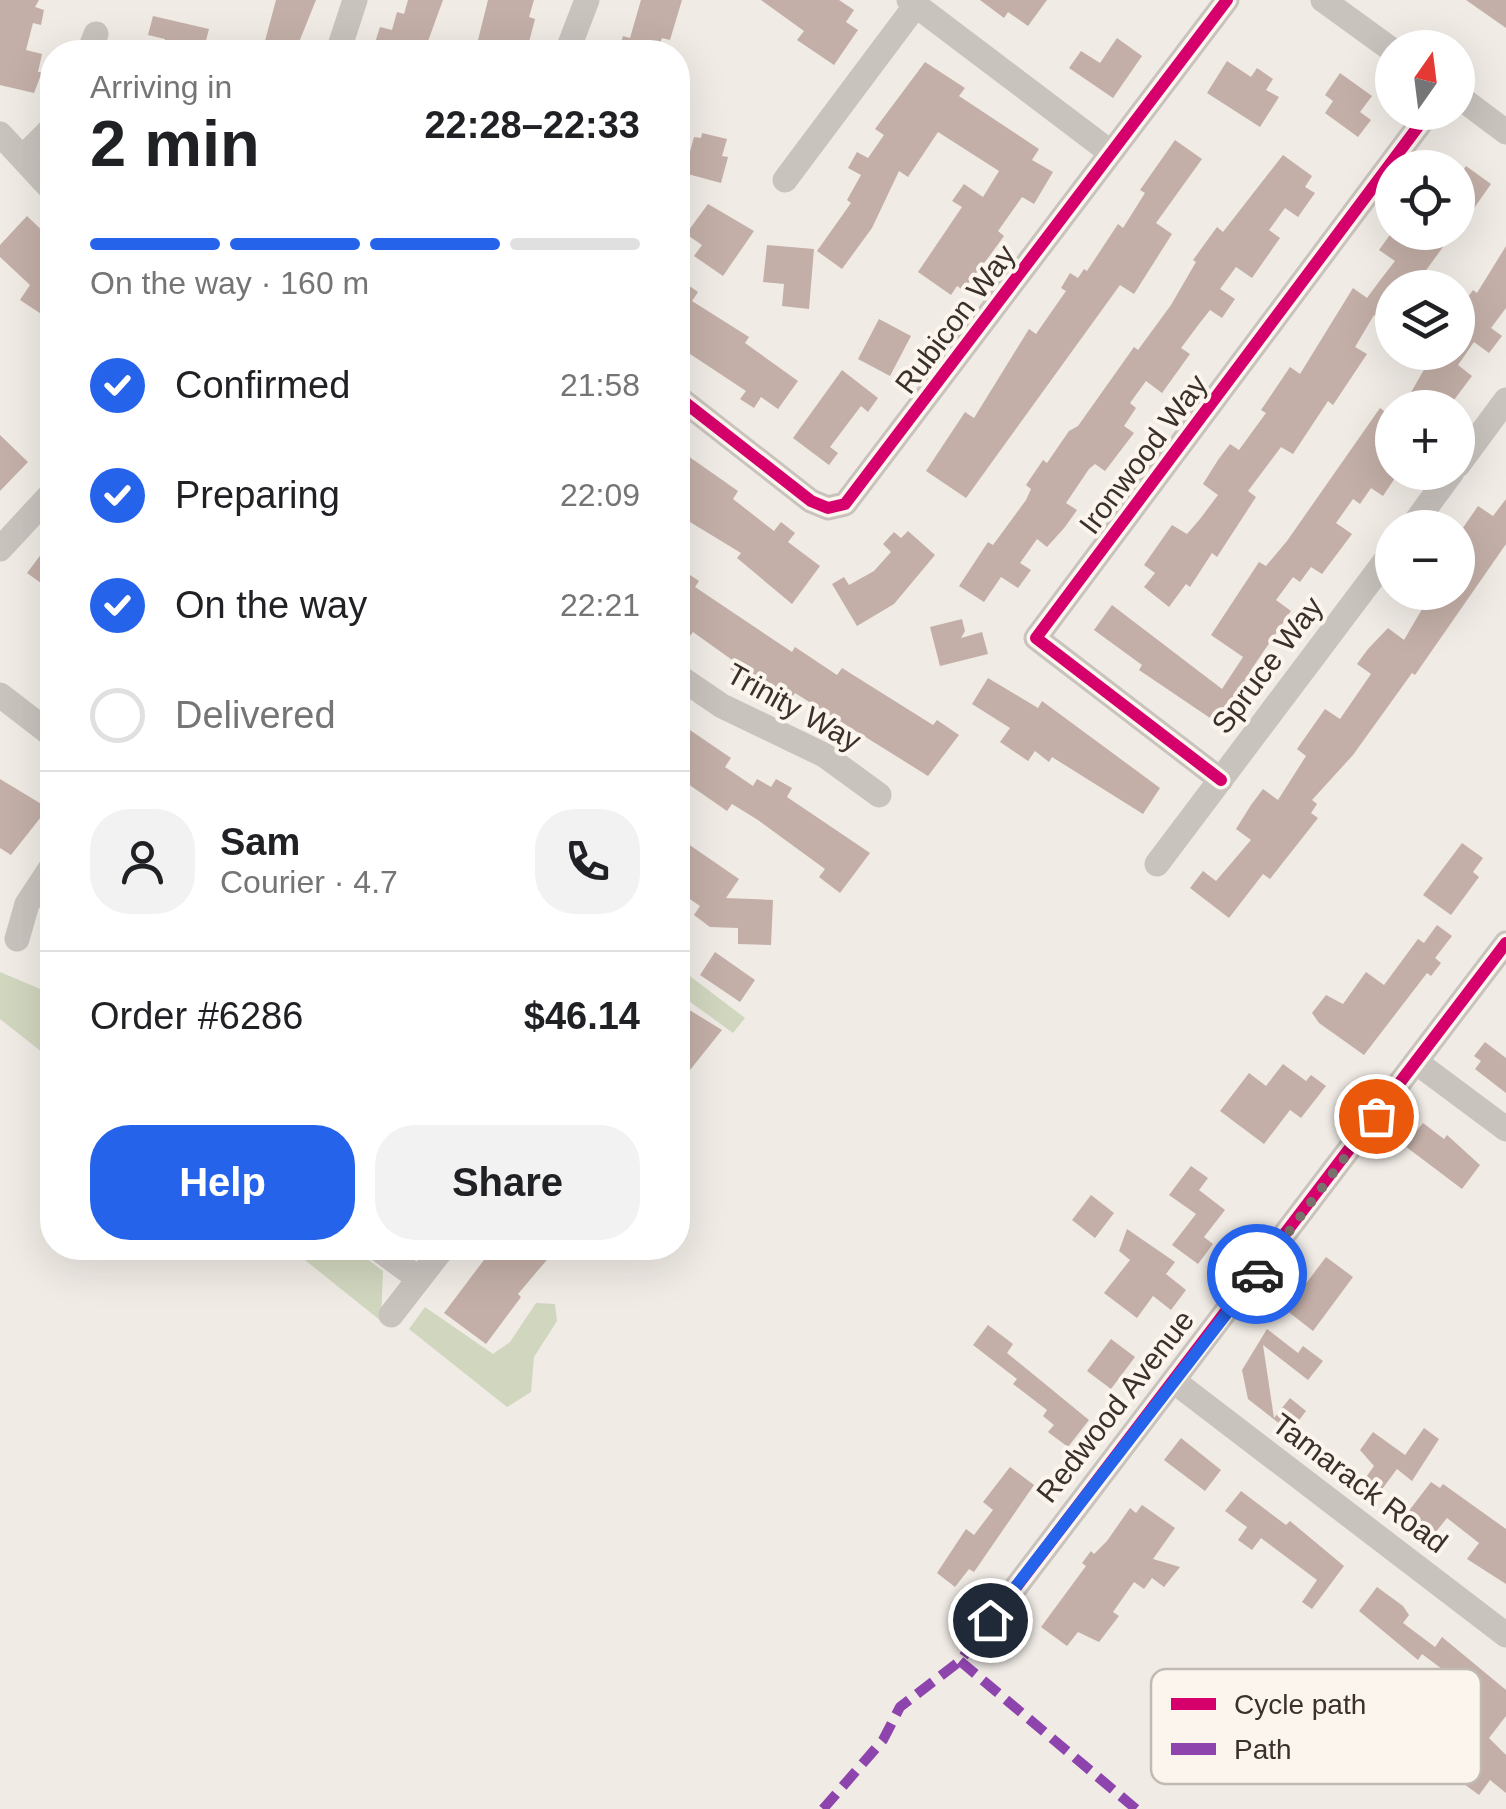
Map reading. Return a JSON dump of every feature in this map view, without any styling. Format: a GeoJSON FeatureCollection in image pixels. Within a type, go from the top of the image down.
{"type":"FeatureCollection","features":[{"type":"Feature","properties":{"kind":"street"},"geometry":{"type":"LineString","coordinates":[[342,40],[355,0]]}},
{"type":"Feature","properties":{"kind":"street"},"geometry":{"type":"LineString","coordinates":[[572,40],[587,0]]}},
{"type":"Feature","properties":{"kind":"street","name":"Rubicon Way"},"geometry":{"type":"LineString","coordinates":[[690,406],[811,501],[828,508],[845,504],[1226,0]]}},
{"type":"Feature","properties":{"kind":"street"},"geometry":{"type":"LineString","coordinates":[[1323,0],[1375,38]]}},
{"type":"Feature","properties":{"kind":"street"},"geometry":{"type":"LineString","coordinates":[[785,180],[912,3],[1110,152]]}},
{"type":"Feature","properties":{"kind":"street"},"geometry":{"type":"LineString","coordinates":[[1475,109],[1506,132]]}},
{"type":"Feature","properties":{"kind":"street","name":"Ironwood Way"},"geometry":{"type":"LineString","coordinates":[[1221,780],[1036,638],[1416,130]]}},
{"type":"Feature","properties":{"kind":"street"},"geometry":{"type":"LineString","coordinates":[[0,134],[40,177]]}},
{"type":"Feature","properties":{"kind":"street"},"geometry":{"type":"LineString","coordinates":[[23,158],[40,140]]}},
{"type":"Feature","properties":{"kind":"street"},"geometry":{"type":"LineString","coordinates":[[1475,442],[1506,400]]}},
{"type":"Feature","properties":{"kind":"street"},"geometry":{"type":"LineString","coordinates":[[0,549],[40,506]]}},
{"type":"Feature","properties":{"kind":"street","name":"Spruce Way"},"geometry":{"type":"LineString","coordinates":[[1157,864],[1375,575]]}},
{"type":"Feature","properties":{"kind":"street","name":"Trinity Way"},"geometry":{"type":"LineString","coordinates":[[690,684],[722,706],[824,755],[879,795]]}},
{"type":"Feature","properties":{"kind":"street"},"geometry":{"type":"LineString","coordinates":[[0,695],[40,726]]}},
{"type":"Feature","properties":{"kind":"street"},"geometry":{"type":"LineString","coordinates":[[17,939],[27,904],[40,884]]}},
{"type":"Feature","properties":{"kind":"street","name":"Redwood Avenue"},"geometry":{"type":"LineString","coordinates":[[990,1620],[1176,1382],[1506,943]]}},
{"type":"Feature","properties":{"kind":"street"},"geometry":{"type":"LineString","coordinates":[[1416,1062],[1506,1129]]}},
{"type":"Feature","properties":{"kind":"street"},"geometry":{"type":"LineString","coordinates":[[393,1260],[419,1279]]}},
{"type":"Feature","properties":{"kind":"street"},"geometry":{"type":"LineString","coordinates":[[390,1316],[434,1260]]}},
{"type":"Feature","properties":{"kind":"street","name":"Tamarack Road"},"geometry":{"type":"LineString","coordinates":[[1176,1382],[1506,1634]]}},
{"type":"Feature","properties":{"kind":"green space"},"geometry":{"type":"Polygon","coordinates":[[[0,972],[40,989],[40,1051],[0,1019],[0,972]]]}},
{"type":"Feature","properties":{"kind":"green space"},"geometry":{"type":"Polygon","coordinates":[[[690,976],[745,1018],[733,1033],[690,1002],[690,976]]]}},
{"type":"Feature","properties":{"kind":"green space"},"geometry":{"type":"Polygon","coordinates":[[[305,1260],[369,1260],[383,1271],[381,1321],[305,1260]]]}},
{"type":"Feature","properties":{"kind":"green space"},"geometry":{"type":"Polygon","coordinates":[[[536,1303],[555,1304],[557,1321],[534,1357],[531,1392],[507,1407],[409,1329],[425,1307],[493,1354],[510,1342],[536,1303]]]}},
{"type":"Feature","properties":{"kind":"building"},"geometry":{"type":"Polygon","coordinates":[[[0,0],[39,0],[35,7],[44,10],[41,25],[33,23],[26,50],[40,54],[40,77],[34,93],[0,85],[0,0]]]}},
{"type":"Feature","properties":{"kind":"building"},"geometry":{"type":"Polygon","coordinates":[[[276,0],[316,0],[300,40],[265,40],[276,0]]]}},
{"type":"Feature","properties":{"kind":"building"},"geometry":{"type":"Polygon","coordinates":[[[408,0],[443,0],[428,40],[376,40],[380,27],[392,30],[397,12],[404,14],[408,0]]]}},
{"type":"Feature","properties":{"kind":"building"},"geometry":{"type":"Polygon","coordinates":[[[488,0],[534,0],[529,17],[535,19],[530,40],[478,40],[488,0]]]}},
{"type":"Feature","properties":{"kind":"building"},"geometry":{"type":"Polygon","coordinates":[[[641,0],[682,0],[670,40],[622,40],[623,36],[630,38],[641,0]]]}},
{"type":"Feature","properties":{"kind":"building"},"geometry":{"type":"Polygon","coordinates":[[[761,0],[839,0],[854,10],[846,22],[858,30],[834,65],[797,40],[804,31],[761,0]]]}},
{"type":"Feature","properties":{"kind":"building"},"geometry":{"type":"Polygon","coordinates":[[[980,0],[1047,0],[1028,26],[1008,12],[1004,18],[980,0]]]}},
{"type":"Feature","properties":{"kind":"building"},"geometry":{"type":"Polygon","coordinates":[[[1466,0],[1506,0],[1506,28],[1466,0]]]}},
{"type":"Feature","properties":{"kind":"building"},"geometry":{"type":"Polygon","coordinates":[[[153,16],[209,29],[206,40],[165,40],[148,35],[153,16]]]}},
{"type":"Feature","properties":{"kind":"building"},"geometry":{"type":"Polygon","coordinates":[[[1117,38],[1142,56],[1113,98],[1069,68],[1081,51],[1100,63],[1117,38]]]}},
{"type":"Feature","properties":{"kind":"building"},"geometry":{"type":"Polygon","coordinates":[[[1227,61],[1251,77],[1257,68],[1273,79],[1266,90],[1279,97],[1260,127],[1207,93],[1227,61]]]}},
{"type":"Feature","properties":{"kind":"building"},"geometry":{"type":"Polygon","coordinates":[[[925,62],[965,88],[959,96],[1039,149],[1032,160],[1053,172],[1034,204],[1022,197],[998,231],[1004,236],[963,290],[957,286],[951,295],[918,272],[962,207],[952,201],[964,184],[983,197],[999,171],[938,132],[908,177],[899,171],[872,228],[842,269],[817,251],[851,203],[847,200],[861,175],[848,168],[857,152],[868,158],[884,135],[875,129],[925,62]]]}},
{"type":"Feature","properties":{"kind":"building"},"geometry":{"type":"Polygon","coordinates":[[[1340,73],[1372,96],[1360,112],[1371,120],[1358,137],[1325,113],[1333,101],[1325,95],[1340,73]]]}},
{"type":"Feature","properties":{"kind":"building"},"geometry":{"type":"Polygon","coordinates":[[[702,133],[727,139],[722,156],[728,157],[721,183],[690,175],[694,137],[701,138],[702,133]]]}},
{"type":"Feature","properties":{"kind":"building"},"geometry":{"type":"Polygon","coordinates":[[[1175,140],[1202,159],[1156,223],[1172,234],[1134,294],[1120,285],[966,498],[926,471],[965,412],[974,418],[1029,329],[1036,334],[1066,291],[1061,288],[1070,273],[1078,278],[1084,269],[1087,271],[1118,224],[1123,228],[1145,193],[1140,190],[1175,140]]]}},
{"type":"Feature","properties":{"kind":"building"},"geometry":{"type":"Polygon","coordinates":[[[1283,155],[1312,176],[1305,187],[1315,193],[1298,217],[1285,208],[1269,230],[1280,238],[1252,278],[1236,267],[1220,289],[1235,299],[1222,318],[1210,310],[1199,324],[1181,348],[1190,354],[1162,393],[1146,381],[1130,403],[1136,408],[1124,426],[1134,433],[1105,471],[1095,464],[1089,469],[1066,503],[1077,510],[1065,527],[1047,547],[1037,539],[1020,563],[1031,570],[1018,588],[1001,577],[984,602],[959,586],[988,542],[993,545],[1026,500],[1031,489],[1026,485],[1043,460],[1047,463],[1069,431],[1078,426],[1134,347],[1138,350],[1171,305],[1196,262],[1193,260],[1217,227],[1223,232],[1283,155]]]}},
{"type":"Feature","properties":{"kind":"building"},"geometry":{"type":"Polygon","coordinates":[[[1475,172],[1491,184],[1475,207],[1475,172]]]}},
{"type":"Feature","properties":{"kind":"building"},"geometry":{"type":"Polygon","coordinates":[[[708,204],[754,231],[723,276],[694,256],[702,245],[690,237],[690,229],[708,204]]]}},
{"type":"Feature","properties":{"kind":"building"},"geometry":{"type":"Polygon","coordinates":[[[27,216],[40,228],[40,313],[20,300],[30,285],[0,257],[0,245],[27,216]]]}},
{"type":"Feature","properties":{"kind":"building"},"geometry":{"type":"Polygon","coordinates":[[[767,245],[814,249],[809,309],[782,306],[784,284],[763,282],[767,245]]]}},
{"type":"Feature","properties":{"kind":"building"},"geometry":{"type":"Polygon","coordinates":[[[1506,246],[1506,308],[1491,328],[1502,336],[1489,353],[1475,343],[1477,293],[1506,246]]]}},
{"type":"Feature","properties":{"kind":"building"},"geometry":{"type":"Polygon","coordinates":[[[1379,250],[1441,250],[1426,270],[1388,270],[1395,261],[1379,250]]]}},
{"type":"Feature","properties":{"kind":"building"},"geometry":{"type":"Polygon","coordinates":[[[690,286],[698,292],[692,301],[749,337],[745,343],[798,381],[778,409],[761,397],[754,408],[740,399],[746,391],[690,354],[690,286]]]}},
{"type":"Feature","properties":{"kind":"building"},"geometry":{"type":"Polygon","coordinates":[[[1375,287],[1375,316],[1355,347],[1367,354],[1333,405],[1328,401],[1293,454],[1281,447],[1248,491],[1256,497],[1217,557],[1212,553],[1190,587],[1186,584],[1169,607],[1144,587],[1155,573],[1144,565],[1172,525],[1187,534],[1200,519],[1218,495],[1203,484],[1218,460],[1230,444],[1239,450],[1266,413],[1261,410],[1290,367],[1300,374],[1353,288],[1367,298],[1375,287]]]}},
{"type":"Feature","properties":{"kind":"building"},"geometry":{"type":"Polygon","coordinates":[[[879,319],[911,336],[890,376],[858,359],[879,319]]]}},
{"type":"Feature","properties":{"kind":"building"},"geometry":{"type":"Polygon","coordinates":[[[842,370],[878,398],[868,412],[861,406],[830,447],[838,453],[829,465],[793,438],[842,370]]]}},
{"type":"Feature","properties":{"kind":"building"},"geometry":{"type":"Polygon","coordinates":[[[1424,370],[1464,370],[1472,376],[1462,390],[1412,390],[1424,370]]]}},
{"type":"Feature","properties":{"kind":"building"},"geometry":{"type":"Polygon","coordinates":[[[1375,415],[1375,490],[1387,490],[1383,496],[1371,488],[1360,504],[1353,499],[1336,523],[1352,534],[1322,574],[1311,567],[1300,582],[1293,577],[1276,600],[1291,611],[1249,673],[1254,676],[1243,693],[1239,690],[1216,722],[1139,670],[1142,665],[1094,630],[1112,605],[1222,689],[1243,657],[1211,635],[1259,562],[1266,566],[1375,415]]]}},
{"type":"Feature","properties":{"kind":"building"},"geometry":{"type":"Polygon","coordinates":[[[0,435],[28,462],[0,491],[0,435]]]}},
{"type":"Feature","properties":{"kind":"building"},"geometry":{"type":"Polygon","coordinates":[[[690,457],[738,491],[733,499],[774,531],[781,522],[795,533],[788,542],[820,566],[792,604],[737,558],[741,553],[690,522],[690,457]]]}},
{"type":"Feature","properties":{"kind":"building"},"geometry":{"type":"Polygon","coordinates":[[[1506,499],[1506,544],[1475,589],[1475,510],[1478,506],[1493,516],[1506,499]]]}},
{"type":"Feature","properties":{"kind":"building"},"geometry":{"type":"Polygon","coordinates":[[[908,531],[935,555],[894,604],[857,626],[832,584],[844,577],[849,585],[874,571],[891,552],[883,544],[894,532],[901,538],[908,531]]]}},
{"type":"Feature","properties":{"kind":"building"},"geometry":{"type":"Polygon","coordinates":[[[40,556],[40,582],[27,573],[40,556]]]}},
{"type":"Feature","properties":{"kind":"building"},"geometry":{"type":"Polygon","coordinates":[[[690,575],[699,581],[695,587],[792,652],[795,647],[837,675],[842,668],[933,725],[937,720],[959,735],[928,776],[795,693],[790,700],[748,673],[745,678],[730,669],[735,662],[693,632],[690,636],[690,575]]]}},
{"type":"Feature","properties":{"kind":"building"},"geometry":{"type":"Polygon","coordinates":[[[1422,610],[1460,610],[1353,755],[1312,800],[1317,804],[1311,813],[1318,818],[1270,879],[1263,874],[1229,918],[1190,888],[1203,871],[1216,881],[1251,840],[1236,829],[1263,789],[1278,800],[1306,756],[1297,749],[1325,709],[1340,719],[1371,674],[1357,664],[1368,649],[1388,628],[1404,640],[1422,610]]]}},
{"type":"Feature","properties":{"kind":"building"},"geometry":{"type":"Polygon","coordinates":[[[962,619],[965,631],[961,638],[982,632],[988,654],[940,666],[930,627],[962,619]]]}},
{"type":"Feature","properties":{"kind":"building"},"geometry":{"type":"Polygon","coordinates":[[[988,678],[1038,708],[1042,701],[1160,788],[1143,814],[1052,757],[1049,762],[1035,751],[1028,761],[1000,742],[1010,728],[972,704],[988,678]]]}},
{"type":"Feature","properties":{"kind":"building"},"geometry":{"type":"Polygon","coordinates":[[[690,730],[731,758],[725,767],[753,786],[757,779],[771,787],[776,779],[792,788],[787,797],[870,853],[840,893],[819,877],[825,869],[758,820],[732,804],[727,811],[690,785],[690,730]]]}},
{"type":"Feature","properties":{"kind":"building"},"geometry":{"type":"Polygon","coordinates":[[[0,779],[40,803],[40,818],[11,855],[0,848],[0,779]]]}},
{"type":"Feature","properties":{"kind":"building"},"geometry":{"type":"Polygon","coordinates":[[[1462,843],[1483,858],[1473,872],[1479,877],[1451,915],[1423,895],[1462,843]]]}},
{"type":"Feature","properties":{"kind":"building"},"geometry":{"type":"Polygon","coordinates":[[[690,845],[739,879],[726,898],[773,900],[771,945],[738,944],[738,928],[710,927],[694,915],[700,906],[690,899],[690,845]]]}},
{"type":"Feature","properties":{"kind":"building"},"geometry":{"type":"Polygon","coordinates":[[[1437,925],[1452,936],[1435,958],[1441,963],[1431,976],[1427,973],[1364,1055],[1319,1023],[1312,1013],[1326,995],[1343,1004],[1366,972],[1384,985],[1418,939],[1424,943],[1437,925]]]}},
{"type":"Feature","properties":{"kind":"building"},"geometry":{"type":"Polygon","coordinates":[[[715,952],[755,980],[740,1002],[700,975],[715,952]]]}},
{"type":"Feature","properties":{"kind":"building"},"geometry":{"type":"Polygon","coordinates":[[[690,1010],[722,1030],[690,1070],[690,1010]]]}},
{"type":"Feature","properties":{"kind":"building"},"geometry":{"type":"Polygon","coordinates":[[[1485,1042],[1506,1058],[1506,1093],[1475,1069],[1481,1061],[1474,1056],[1485,1042]]]}},
{"type":"Feature","properties":{"kind":"building"},"geometry":{"type":"Polygon","coordinates":[[[1283,1064],[1306,1081],[1311,1075],[1326,1086],[1301,1118],[1290,1110],[1264,1144],[1220,1111],[1249,1073],[1266,1086],[1283,1064]]]}},
{"type":"Feature","properties":{"kind":"building"},"geometry":{"type":"Polygon","coordinates":[[[1423,1123],[1444,1139],[1447,1135],[1480,1165],[1462,1189],[1405,1146],[1423,1123]]]}},
{"type":"Feature","properties":{"kind":"building"},"geometry":{"type":"Polygon","coordinates":[[[1191,1166],[1208,1178],[1199,1190],[1225,1210],[1204,1237],[1213,1244],[1198,1264],[1172,1245],[1196,1214],[1169,1195],[1191,1166]]]}},
{"type":"Feature","properties":{"kind":"building"},"geometry":{"type":"Polygon","coordinates":[[[1091,1195],[1114,1213],[1095,1238],[1072,1220],[1091,1195]]]}},
{"type":"Feature","properties":{"kind":"building"},"geometry":{"type":"Polygon","coordinates":[[[1127,1229],[1175,1262],[1166,1274],[1186,1290],[1171,1310],[1153,1296],[1137,1318],[1104,1293],[1130,1260],[1119,1251],[1127,1229]]]}},
{"type":"Feature","properties":{"kind":"building"},"geometry":{"type":"Polygon","coordinates":[[[1326,1257],[1353,1277],[1313,1331],[1286,1310],[1326,1257]]]}},
{"type":"Feature","properties":{"kind":"building"},"geometry":{"type":"Polygon","coordinates":[[[484,1260],[547,1260],[518,1294],[521,1297],[486,1344],[444,1313],[484,1260]]]}},
{"type":"Feature","properties":{"kind":"building"},"geometry":{"type":"Polygon","coordinates":[[[988,1325],[1013,1344],[1007,1353],[1089,1420],[1068,1447],[1048,1432],[1054,1425],[1043,1416],[1047,1410],[1013,1384],[1017,1379],[973,1345],[988,1325]]]}},
{"type":"Feature","properties":{"kind":"building"},"geometry":{"type":"Polygon","coordinates":[[[1267,1329],[1298,1353],[1303,1346],[1323,1361],[1308,1380],[1263,1345],[1274,1418],[1290,1398],[1306,1411],[1290,1432],[1248,1399],[1242,1370],[1267,1329]]]}},
{"type":"Feature","properties":{"kind":"building"},"geometry":{"type":"Polygon","coordinates":[[[1111,1339],[1135,1357],[1111,1389],[1087,1371],[1111,1339]]]}},
{"type":"Feature","properties":{"kind":"building"},"geometry":{"type":"Polygon","coordinates":[[[1424,1428],[1439,1439],[1412,1481],[1397,1469],[1380,1492],[1364,1480],[1374,1466],[1360,1450],[1373,1432],[1405,1455],[1424,1428]]]}},
{"type":"Feature","properties":{"kind":"building"},"geometry":{"type":"Polygon","coordinates":[[[1181,1438],[1221,1470],[1205,1491],[1164,1460],[1181,1438]]]}},
{"type":"Feature","properties":{"kind":"building"},"geometry":{"type":"Polygon","coordinates":[[[1010,1467],[1034,1485],[974,1572],[969,1569],[955,1587],[937,1573],[966,1529],[974,1535],[993,1510],[983,1502],[1010,1467]]]}},
{"type":"Feature","properties":{"kind":"building"},"geometry":{"type":"Polygon","coordinates":[[[1431,1482],[1440,1488],[1443,1484],[1506,1529],[1506,1584],[1467,1559],[1479,1543],[1447,1518],[1435,1533],[1408,1512],[1431,1482]]]}},
{"type":"Feature","properties":{"kind":"building"},"geometry":{"type":"Polygon","coordinates":[[[1241,1491],[1286,1525],[1290,1521],[1344,1566],[1312,1609],[1302,1602],[1317,1580],[1261,1538],[1252,1550],[1238,1540],[1247,1527],[1225,1511],[1241,1491]]]}},
{"type":"Feature","properties":{"kind":"building"},"geometry":{"type":"Polygon","coordinates":[[[1142,1505],[1175,1528],[1153,1559],[1180,1567],[1164,1587],[1152,1578],[1144,1589],[1134,1582],[1113,1612],[1119,1616],[1099,1642],[1078,1632],[1067,1646],[1041,1627],[1086,1566],[1082,1563],[1091,1551],[1094,1554],[1107,1541],[1130,1508],[1136,1513],[1142,1505]]]}},
{"type":"Feature","properties":{"kind":"building"},"geometry":{"type":"Polygon","coordinates":[[[1377,1587],[1403,1606],[1409,1615],[1403,1623],[1435,1647],[1442,1637],[1481,1669],[1442,1669],[1422,1654],[1418,1660],[1359,1611],[1377,1587]]]}},
{"type":"Feature","properties":{"kind":"building"},"geometry":{"type":"Polygon","coordinates":[[[1481,1669],[1506,1690],[1506,1716],[1489,1738],[1506,1755],[1506,1793],[1490,1780],[1479,1795],[1464,1784],[1481,1784],[1481,1669]]]}},
{"type":"Feature","properties":{"kind":"marked path"},"geometry":{"type":"LineString","coordinates":[[823,1809],[883,1740],[900,1707],[960,1661],[991,1620]]}},
{"type":"Feature","properties":{"kind":"marked path"},"geometry":{"type":"LineString","coordinates":[[960,1661],[1136,1809]]}},
{"type":"Feature","properties":{"kind":"cycle path"},"geometry":{"type":"LineString","coordinates":[[690,406],[811,501],[828,508],[845,504],[1227,0]]}},
{"type":"Feature","properties":{"kind":"cycle path"},"geometry":{"type":"LineString","coordinates":[[1221,780],[1036,638],[1416,130]]}},
{"type":"Feature","properties":{"kind":"cycle path"},"geometry":{"type":"LineString","coordinates":[[991,1620],[1506,943]]}},
{"type":"Feature","properties":{"kind":"way so far"},"geometry":{"type":"LineString","coordinates":[[1257,1274],[1376,1116]]}},
{"type":"Feature","properties":{"kind":"route"},"geometry":{"type":"LineString","coordinates":[[990,1620],[1257,1274]]}}]}
